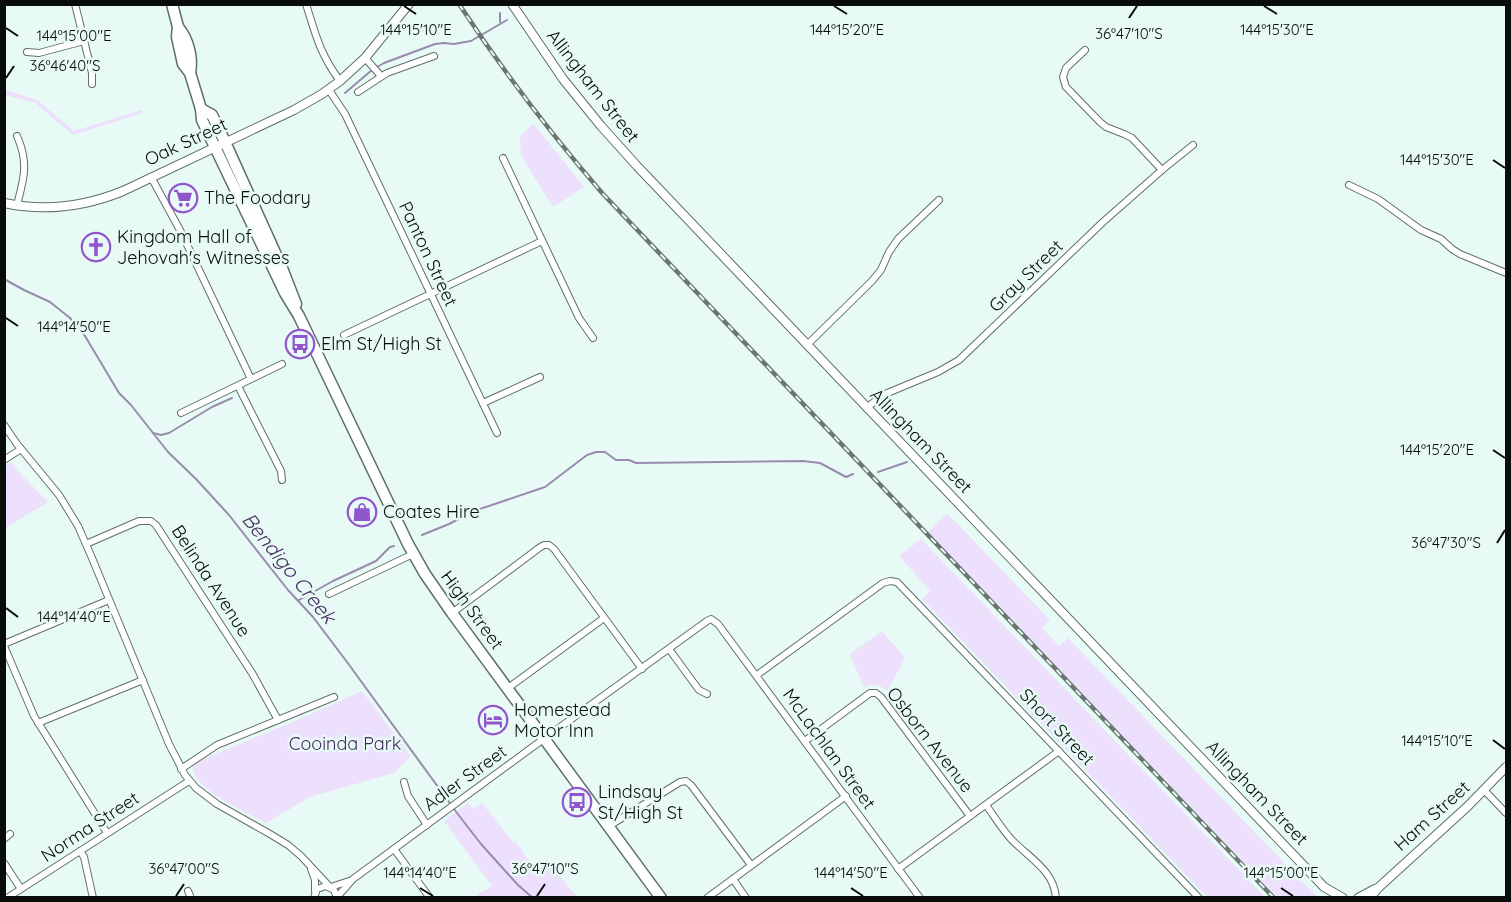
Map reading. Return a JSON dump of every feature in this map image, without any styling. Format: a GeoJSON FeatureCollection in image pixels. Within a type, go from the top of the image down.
{"type":"FeatureCollection","features":[{"type":"Feature","properties":{"kind":"highway","name":"High Street"},"geometry":{"type":"LineString","coordinates":[[172,4],[183,64],[190,73],[201,109],[212,115],[220,145],[282,268],[299,316],[413,554],[452,613],[661,897]]}},
{"type":"Feature","properties":{"kind":"street"},"geometry":{"type":"LineString","coordinates":[[75,4],[92,73],[92,84]]}},
{"type":"Feature","properties":{"kind":"street"},"geometry":{"type":"LineString","coordinates":[[306,4],[320,50],[340,81]]}},
{"type":"Feature","properties":{"kind":"street","name":"Oak Street"},"geometry":{"type":"LineString","coordinates":[[4,202],[48,208],[76,206],[111,196],[294,110],[329,90],[365,58],[409,4]]}},
{"type":"Feature","properties":{"kind":"street","name":"Allingham Street"},"geometry":{"type":"LineString","coordinates":[[512,4],[557,70],[612,139],[1324,887],[1330,897]]}},
{"type":"Feature","properties":{"kind":"street"},"geometry":{"type":"LineString","coordinates":[[27,52],[39,53],[84,41]]}},
{"type":"Feature","properties":{"kind":"street"},"geometry":{"type":"LineString","coordinates":[[1085,50],[1066,68],[1063,82],[1066,87],[1106,127],[1132,138],[1162,170]]}},
{"type":"Feature","properties":{"kind":"street"},"geometry":{"type":"LineString","coordinates":[[358,92],[381,76],[434,56]]}},
{"type":"Feature","properties":{"kind":"street"},"geometry":{"type":"LineString","coordinates":[[365,58],[381,76]]}},
{"type":"Feature","properties":{"kind":"street","name":"Panton Street"},"geometry":{"type":"LineString","coordinates":[[329,90],[345,114],[497,433]]}},
{"type":"Feature","properties":{"kind":"street"},"geometry":{"type":"LineString","coordinates":[[17,136],[25,169],[17,205]]}},
{"type":"Feature","properties":{"kind":"street","name":"Gray Street"},"geometry":{"type":"LineString","coordinates":[[866,408],[885,394],[938,372],[968,353],[1103,222],[1193,145]]}},
{"type":"Feature","properties":{"kind":"street"},"geometry":{"type":"LineString","coordinates":[[502,158],[579,318],[593,339]]}},
{"type":"Feature","properties":{"kind":"street"},"geometry":{"type":"LineString","coordinates":[[151,177],[181,232],[251,379]]}},
{"type":"Feature","properties":{"kind":"street"},"geometry":{"type":"LineString","coordinates":[[1349,185],[1378,199],[1421,230],[1441,239],[1460,254],[1506,273]]}},
{"type":"Feature","properties":{"kind":"street"},"geometry":{"type":"LineString","coordinates":[[807,345],[872,281],[881,270],[898,239],[939,200]]}},
{"type":"Feature","properties":{"kind":"street"},"geometry":{"type":"LineString","coordinates":[[344,335],[542,242]]}},
{"type":"Feature","properties":{"kind":"street"},"geometry":{"type":"LineString","coordinates":[[181,413],[282,364]]}},
{"type":"Feature","properties":{"kind":"street"},"geometry":{"type":"LineString","coordinates":[[483,403],[540,377]]}},
{"type":"Feature","properties":{"kind":"street"},"geometry":{"type":"LineString","coordinates":[[238,386],[281,471],[282,480]]}},
{"type":"Feature","properties":{"kind":"street"},"geometry":{"type":"LineString","coordinates":[[4,425],[73,516],[169,744],[189,781],[217,804],[288,845],[335,891],[337,897]]}},
{"type":"Feature","properties":{"kind":"street"},"geometry":{"type":"LineString","coordinates":[[4,460],[21,449]]}},
{"type":"Feature","properties":{"kind":"street","name":"Belinda Avenue"},"geometry":{"type":"LineString","coordinates":[[86,544],[139,521],[151,521],[156,525],[252,673],[278,720]]}},
{"type":"Feature","properties":{"kind":"street"},"geometry":{"type":"LineString","coordinates":[[452,613],[542,546],[549,545],[642,669]]}},
{"type":"Feature","properties":{"kind":"street"},"geometry":{"type":"LineString","coordinates":[[329,594],[413,554]]}},
{"type":"Feature","properties":{"kind":"street","name":"Short Street"},"geometry":{"type":"LineString","coordinates":[[758,675],[879,586],[890,581],[899,584],[1199,897]]}},
{"type":"Feature","properties":{"kind":"street"},"geometry":{"type":"LineString","coordinates":[[107,833],[30,709],[4,645],[109,600]]}},
{"type":"Feature","properties":{"kind":"street"},"geometry":{"type":"LineString","coordinates":[[508,688],[604,618]]}},
{"type":"Feature","properties":{"kind":"street","name":"McLachlan Street"},"geometry":{"type":"LineString","coordinates":[[712,620],[718,624],[758,675],[920,897]]}},
{"type":"Feature","properties":{"kind":"street","name":"Adler Street"},"geometry":{"type":"LineString","coordinates":[[337,897],[353,879],[707,621],[712,620]]}},
{"type":"Feature","properties":{"kind":"street"},"geometry":{"type":"LineString","coordinates":[[669,649],[699,690],[706,694]]}},
{"type":"Feature","properties":{"kind":"street"},"geometry":{"type":"LineString","coordinates":[[38,723],[143,680]]}},
{"type":"Feature","properties":{"kind":"street","name":"Osborn Avenue"},"geometry":{"type":"LineString","coordinates":[[805,741],[870,693],[876,693],[970,816]]}},
{"type":"Feature","properties":{"kind":"street"},"geometry":{"type":"LineString","coordinates":[[181,769],[217,745],[334,697]]}},
{"type":"Feature","properties":{"kind":"street"},"geometry":{"type":"LineString","coordinates":[[898,869],[1059,751]]}},
{"type":"Feature","properties":{"kind":"street","name":"Ham Street"},"geometry":{"type":"LineString","coordinates":[[1370,897],[1485,790],[1506,767]]}},
{"type":"Feature","properties":{"kind":"street","name":"Norma Street"},"geometry":{"type":"LineString","coordinates":[[7,897],[189,781]]}},
{"type":"Feature","properties":{"kind":"street"},"geometry":{"type":"LineString","coordinates":[[404,782],[408,796],[427,825]]}},
{"type":"Feature","properties":{"kind":"street"},"geometry":{"type":"LineString","coordinates":[[609,826],[680,782],[686,782],[691,785],[751,866]]}},
{"type":"Feature","properties":{"kind":"street"},"geometry":{"type":"LineString","coordinates":[[1485,790],[1506,813]]}},
{"type":"Feature","properties":{"kind":"street"},"geometry":{"type":"LineString","coordinates":[[707,897],[846,796]]}},
{"type":"Feature","properties":{"kind":"street","name":"Osborn Avenue"},"geometry":{"type":"LineString","coordinates":[[986,805],[1008,835],[1049,875],[1056,897]]}},
{"type":"Feature","properties":{"kind":"street"},"geometry":{"type":"LineString","coordinates":[[394,849],[430,897]]}},
{"type":"Feature","properties":{"kind":"street"},"geometry":{"type":"LineString","coordinates":[[80,850],[84,857],[93,897]]}},
{"type":"Feature","properties":{"kind":"street"},"geometry":{"type":"LineString","coordinates":[[4,863],[21,889]]}},
{"type":"Feature","properties":{"kind":"street"},"geometry":{"type":"LineString","coordinates":[[311,868],[315,895]]}},
{"type":"Feature","properties":{"kind":"street","name":"Adler Street"},"geometry":{"type":"LineString","coordinates":[[315,895],[321,886],[330,886],[353,879]]}},
{"type":"Feature","properties":{"kind":"street"},"geometry":{"type":"LineString","coordinates":[[733,879],[746,897]]}},
{"type":"Feature","properties":{"kind":"street","name":"Allingham Street"},"geometry":{"type":"LineString","coordinates":[[1324,887],[1343,897]]}},
{"type":"Feature","properties":{"kind":"street","name":"Ham Street"},"geometry":{"type":"LineString","coordinates":[[1358,897],[1378,888]]}},
{"type":"Feature","properties":{"kind":"green space"},"geometry":{"type":"Polygon","coordinates":[[[5,90],[37,100],[74,131],[141,110],[142,113],[73,135],[35,103],[5,95],[5,90]]]}},
{"type":"Feature","properties":{"kind":"green space"},"geometry":{"type":"Polygon","coordinates":[[[533,123],[584,187],[553,207],[521,156],[520,137],[533,123]]]}},
{"type":"Feature","properties":{"kind":"green space"},"geometry":{"type":"Polygon","coordinates":[[[11,462],[48,502],[5,528],[5,466],[11,462]]]}},
{"type":"Feature","properties":{"kind":"green space"},"geometry":{"type":"Polygon","coordinates":[[[947,513],[1050,620],[1042,628],[1059,646],[1068,638],[1317,897],[1277,897],[928,532],[947,513]]]}},
{"type":"Feature","properties":{"kind":"green space"},"geometry":{"type":"Polygon","coordinates":[[[921,539],[1265,897],[1207,897],[922,599],[930,591],[899,556],[921,539]]]}},
{"type":"Feature","properties":{"kind":"green space"},"geometry":{"type":"Polygon","coordinates":[[[882,631],[905,658],[887,691],[876,685],[864,688],[850,654],[882,631]]]}},
{"type":"Feature","properties":{"kind":"green space","name":"Cooinda Park"},"geometry":{"type":"Polygon","coordinates":[[[362,691],[411,756],[394,773],[310,797],[266,823],[210,791],[195,774],[193,766],[201,760],[362,691]]]}},
{"type":"Feature","properties":{"kind":"green space"},"geometry":{"type":"Polygon","coordinates":[[[468,803],[473,809],[482,803],[513,842],[515,841],[534,868],[547,859],[577,897],[478,897],[477,895],[492,886],[444,821],[468,803]]]}},
{"type":"Feature","properties":{"kind":"waterway"},"geometry":{"type":"LineString","coordinates":[[500,13],[500,22]]}},
{"type":"Feature","properties":{"kind":"waterway"},"geometry":{"type":"LineString","coordinates":[[377,67],[435,44],[471,41],[507,20]]}},
{"type":"Feature","properties":{"kind":"waterway"},"geometry":{"type":"LineString","coordinates":[[345,93],[372,70]]}},
{"type":"Feature","properties":{"kind":"waterway","name":"Bendigo Creek"},"geometry":{"type":"LineString","coordinates":[[4,279],[50,302],[70,318],[85,336],[119,393],[168,452],[229,515],[288,590],[313,617],[481,844],[533,898]]}},
{"type":"Feature","properties":{"kind":"waterway"},"geometry":{"type":"LineString","coordinates":[[153,433],[161,435],[169,433],[212,407],[232,398]]}},
{"type":"Feature","properties":{"kind":"waterway"},"geometry":{"type":"LineString","coordinates":[[422,535],[474,511],[545,487],[587,455],[596,452],[605,452],[616,460],[629,460],[636,463],[803,461],[820,463],[846,477],[853,474]]}},
{"type":"Feature","properties":{"kind":"waterway"},"geometry":{"type":"LineString","coordinates":[[878,472],[907,462]]}},
{"type":"Feature","properties":{"kind":"waterway"},"geometry":{"type":"LineString","coordinates":[[299,600],[376,561],[394,546]]}},
{"type":"Feature","properties":{"kind":"railway"},"geometry":{"type":"LineString","coordinates":[[459,4],[528,102],[603,194],[1274,898]]}},
{"type":"Feature","properties":{"kind":"place","name":"The Foodary"},"geometry":{"type":"Point","coordinates":[183,198]}},
{"type":"Feature","properties":{"kind":"place","name":"Kingdom Hall of Jehovah's Witnesses"},"geometry":{"type":"Point","coordinates":[96,247]}},
{"type":"Feature","properties":{"kind":"place","name":"Elm St/High St"},"geometry":{"type":"Point","coordinates":[300,344]}},
{"type":"Feature","properties":{"kind":"place","name":"Coates Hire"},"geometry":{"type":"Point","coordinates":[362,512]}},
{"type":"Feature","properties":{"kind":"place","name":"Homestead Motor Inn"},"geometry":{"type":"Point","coordinates":[493,720]}},
{"type":"Feature","properties":{"kind":"place","name":"Lindsay St/High St"},"geometry":{"type":"Point","coordinates":[577,802]}}]}
